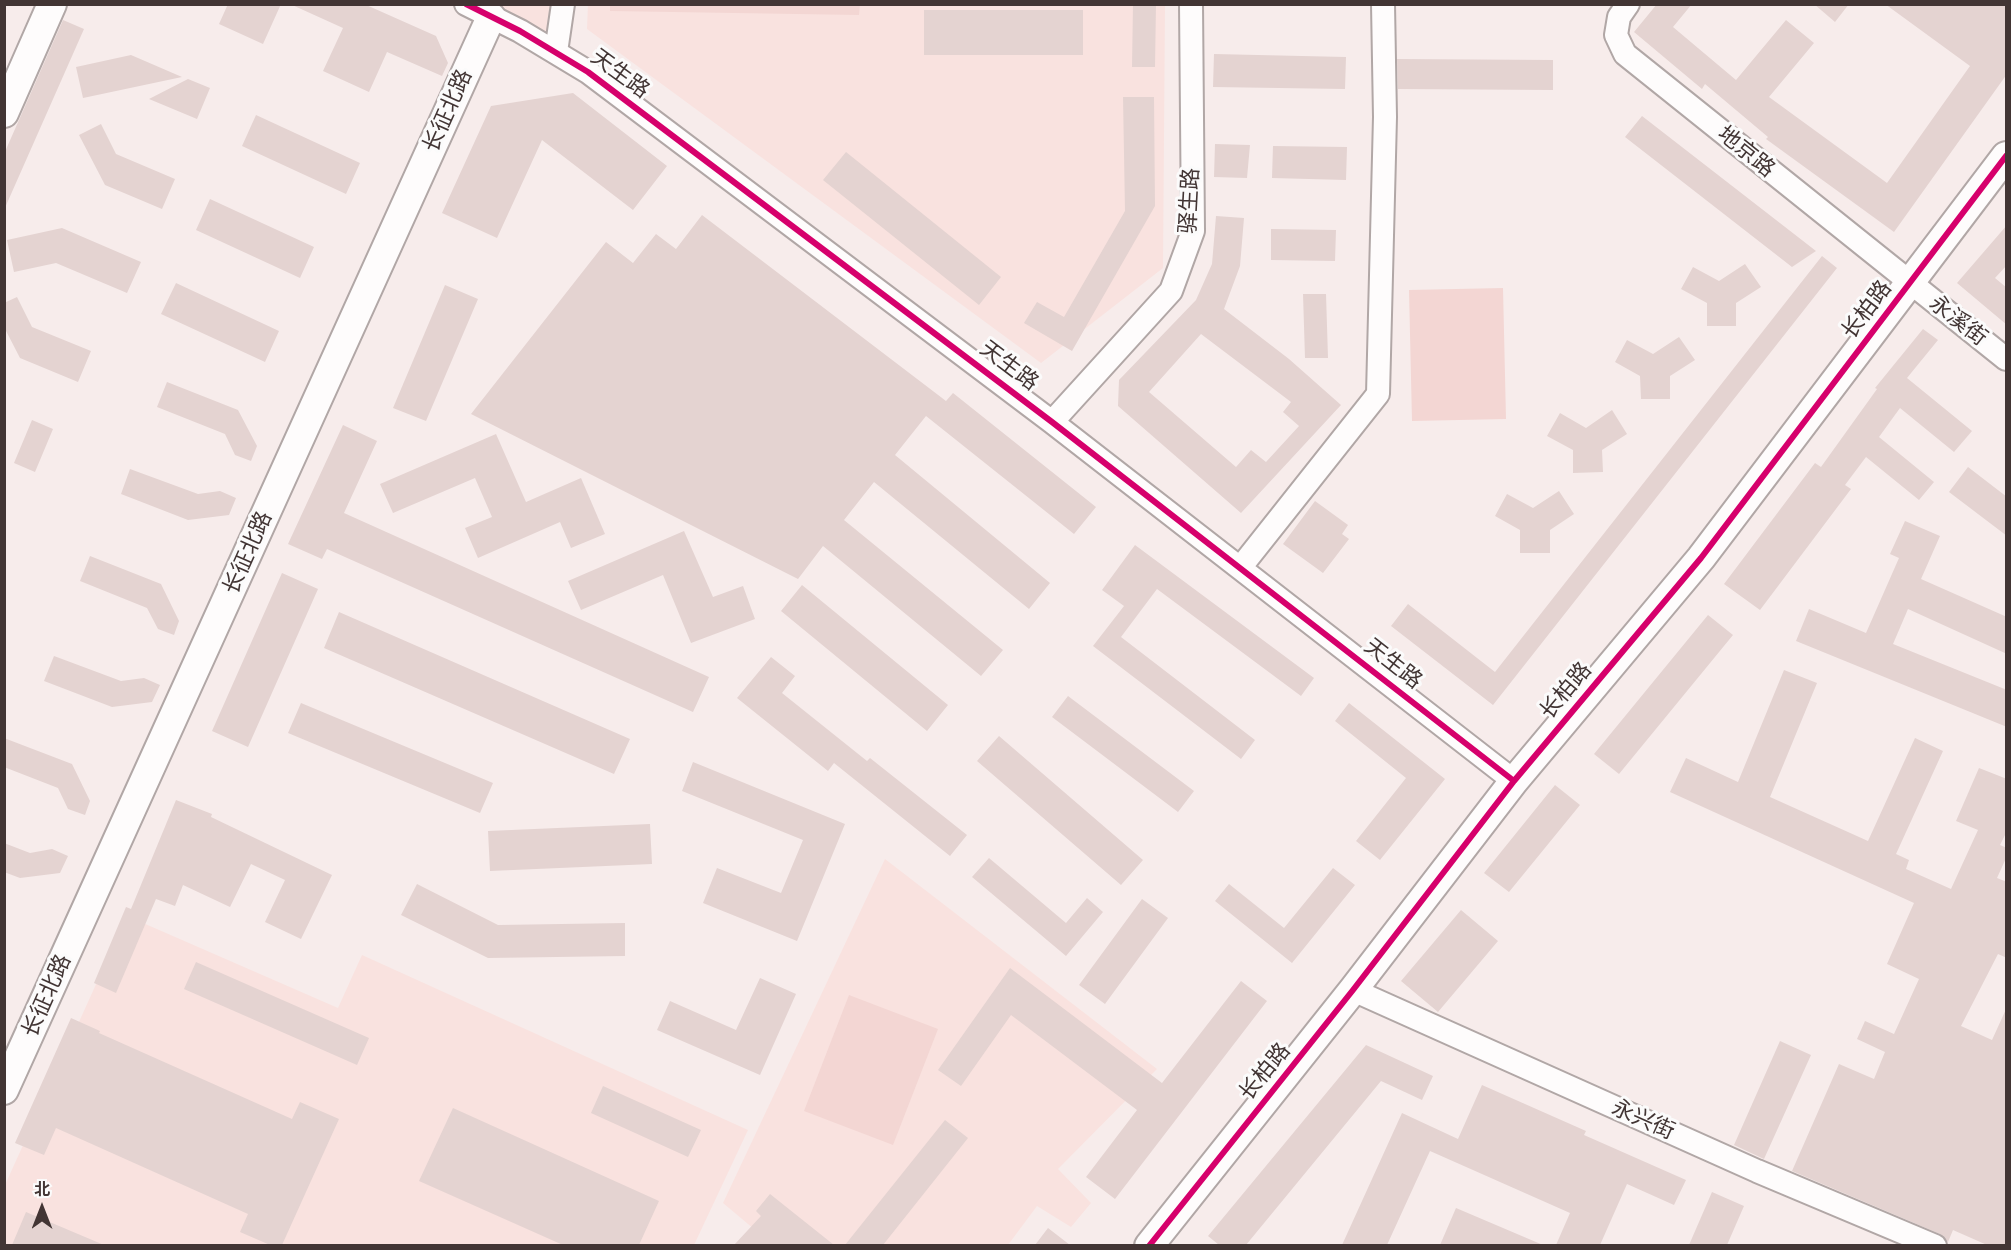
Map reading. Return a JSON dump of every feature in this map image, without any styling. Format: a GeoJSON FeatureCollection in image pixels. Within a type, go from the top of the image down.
{"type":"FeatureCollection","features":[{"type":"Feature","properties":{"kind":"street"},"geometry":{"type":"LineString","coordinates":[[5,113],[52,4]]}},
{"type":"Feature","properties":{"kind":"street"},"geometry":{"type":"LineString","coordinates":[[556,52],[563,4]]}},
{"type":"Feature","properties":{"kind":"street","name":"驿生路"},"geometry":{"type":"LineString","coordinates":[[1052,422],[1171,291],[1193,231],[1191,4]]}},
{"type":"Feature","properties":{"kind":"street"},"geometry":{"type":"LineString","coordinates":[[1240,568],[1378,394],[1385,117],[1383,4]]}},
{"type":"Feature","properties":{"kind":"street","name":"地京路"},"geometry":{"type":"LineString","coordinates":[[1628,4],[1619,17],[1617,36],[1625,54],[1910,283]]}},
{"type":"Feature","properties":{"kind":"street","name":"天生路"},"geometry":{"type":"LineString","coordinates":[[478,11],[556,52],[588,72],[1052,422],[1514,781]]}},
{"type":"Feature","properties":{"kind":"street","name":"长征北路"},"geometry":{"type":"LineString","coordinates":[[4,1090],[478,11]]}},
{"type":"Feature","properties":{"kind":"street","name":"长柏路"},"geometry":{"type":"LineString","coordinates":[[1149,1245],[1353,990],[1514,781],[1701,558],[2007,156]]}},
{"type":"Feature","properties":{"kind":"street","name":"永溪街"},"geometry":{"type":"LineString","coordinates":[[1910,283],[2007,359]]}},
{"type":"Feature","properties":{"kind":"street","name":"永兴街"},"geometry":{"type":"LineString","coordinates":[[1353,990],[1757,1171],[1935,1245]]}},
{"type":"Feature","properties":{"kind":"shaded area"},"geometry":{"type":"Polygon","coordinates":[[[588,4],[1165,5],[1163,268],[1041,363],[587,29],[588,4]]]}},
{"type":"Feature","properties":{"kind":"shaded area"},"geometry":{"type":"Polygon","coordinates":[[[610,4],[860,4],[859,15],[610,11],[610,4]]]}},
{"type":"Feature","properties":{"kind":"shaded area"},"geometry":{"type":"Polygon","coordinates":[[[490,5],[559,5],[558,38],[490,5]]]}},
{"type":"Feature","properties":{"kind":"shaded area"},"geometry":{"type":"Polygon","coordinates":[[[1503,288],[1506,419],[1412,421],[1409,290],[1503,288]]]}},
{"type":"Feature","properties":{"kind":"shaded area"},"geometry":{"type":"Polygon","coordinates":[[[885,859],[1157,1069],[1058,1169],[1091,1203],[1071,1227],[1037,1206],[1008,1245],[773,1245],[723,1203],[885,859]]]}},
{"type":"Feature","properties":{"kind":"shaded area"},"geometry":{"type":"Polygon","coordinates":[[[127,916],[338,1008],[362,955],[748,1130],[694,1245],[5,1246],[5,1185],[127,916]]]}},
{"type":"Feature","properties":{"kind":"shaded area"},"geometry":{"type":"Polygon","coordinates":[[[849,995],[938,1029],[893,1145],[804,1111],[849,995]]]}},
{"type":"Feature","properties":{"kind":"building"},"geometry":{"type":"Polygon","coordinates":[[[228,4],[281,4],[263,44],[219,24],[228,4]]]}},
{"type":"Feature","properties":{"kind":"building"},"geometry":{"type":"Polygon","coordinates":[[[290,4],[364,4],[436,36],[448,63],[442,76],[387,52],[369,92],[323,71],[343,28],[290,4]]]}},
{"type":"Feature","properties":{"kind":"building"},"geometry":{"type":"Polygon","coordinates":[[[1133,4],[1156,4],[1155,67],[1132,67],[1133,4]]]}},
{"type":"Feature","properties":{"kind":"building"},"geometry":{"type":"Polygon","coordinates":[[[1657,4],[1692,4],[1673,27],[1736,80],[1786,20],[1814,43],[1769,97],[1887,183],[1970,66],[1885,4],[2007,4],[2007,74],[1894,232],[1766,139],[1768,137],[1705,84],[1702,89],[1634,32],[1657,4]]]}},
{"type":"Feature","properties":{"kind":"building"},"geometry":{"type":"Polygon","coordinates":[[[1814,4],[1849,4],[1835,22],[1814,4]]]}},
{"type":"Feature","properties":{"kind":"building"},"geometry":{"type":"Polygon","coordinates":[[[924,10],[1083,10],[1083,55],[924,55],[924,10]]]}},
{"type":"Feature","properties":{"kind":"building"},"geometry":{"type":"Polygon","coordinates":[[[63,20],[84,29],[4,210],[4,154],[63,20]]]}},
{"type":"Feature","properties":{"kind":"building"},"geometry":{"type":"Polygon","coordinates":[[[1214,54],[1346,57],[1345,89],[1213,87],[1214,54]]]}},
{"type":"Feature","properties":{"kind":"building"},"geometry":{"type":"Polygon","coordinates":[[[131,55],[182,77],[83,98],[76,67],[131,55]]]}},
{"type":"Feature","properties":{"kind":"building"},"geometry":{"type":"Polygon","coordinates":[[[1397,59],[1553,60],[1553,90],[1398,89],[1397,59]]]}},
{"type":"Feature","properties":{"kind":"building"},"geometry":{"type":"Polygon","coordinates":[[[188,79],[210,88],[197,119],[149,99],[188,79]]]}},
{"type":"Feature","properties":{"kind":"building"},"geometry":{"type":"Polygon","coordinates":[[[573,93],[667,166],[633,210],[542,140],[497,238],[442,213],[491,106],[573,93]]]}},
{"type":"Feature","properties":{"kind":"building"},"geometry":{"type":"Polygon","coordinates":[[[1123,97],[1154,97],[1155,206],[1072,351],[1024,323],[1037,302],[1064,317],[1125,211],[1123,97]]]}},
{"type":"Feature","properties":{"kind":"building"},"geometry":{"type":"Polygon","coordinates":[[[256,115],[360,163],[346,194],[242,146],[256,115]]]}},
{"type":"Feature","properties":{"kind":"building"},"geometry":{"type":"Polygon","coordinates":[[[1642,116],[1816,251],[1792,267],[1625,137],[1642,116]]]}},
{"type":"Feature","properties":{"kind":"building"},"geometry":{"type":"Polygon","coordinates":[[[101,124],[116,154],[175,179],[162,209],[105,185],[79,135],[101,124]]]}},
{"type":"Feature","properties":{"kind":"building"},"geometry":{"type":"Polygon","coordinates":[[[1215,144],[1250,145],[1247,178],[1214,177],[1215,144]]]}},
{"type":"Feature","properties":{"kind":"building"},"geometry":{"type":"Polygon","coordinates":[[[1273,146],[1347,147],[1346,180],[1272,178],[1273,146]]]}},
{"type":"Feature","properties":{"kind":"building"},"geometry":{"type":"Polygon","coordinates":[[[846,152],[1001,277],[979,305],[823,180],[846,152]]]}},
{"type":"Feature","properties":{"kind":"building"},"geometry":{"type":"Polygon","coordinates":[[[210,199],[314,247],[300,278],[196,230],[210,199]]]}},
{"type":"Feature","properties":{"kind":"building"},"geometry":{"type":"Polygon","coordinates":[[[702,215],[946,401],[953,393],[1096,507],[1074,534],[926,416],[895,455],[1050,583],[1029,609],[874,482],[844,520],[1003,650],[981,676],[823,546],[798,579],[471,414],[606,242],[633,263],[656,234],[676,249],[702,215]]]}},
{"type":"Feature","properties":{"kind":"building"},"geometry":{"type":"Polygon","coordinates":[[[1216,216],[1244,218],[1240,266],[1224,309],[1289,359],[1341,405],[1241,513],[1118,406],[1119,380],[1196,300],[1212,264],[1216,216]],[[1201,334],[1149,392],[1236,467],[1251,450],[1266,462],[1299,426],[1283,412],[1291,402],[1201,334]]]}},
{"type":"Feature","properties":{"kind":"building"},"geometry":{"type":"Polygon","coordinates":[[[2007,225],[2007,265],[1995,278],[2007,288],[2007,325],[1957,283],[2007,225]]]}},
{"type":"Feature","properties":{"kind":"building"},"geometry":{"type":"Polygon","coordinates":[[[62,228],[141,262],[127,293],[56,263],[14,272],[7,240],[62,228]]]}},
{"type":"Feature","properties":{"kind":"building"},"geometry":{"type":"Polygon","coordinates":[[[1271,229],[1336,230],[1335,261],[1271,260],[1271,229]]]}},
{"type":"Feature","properties":{"kind":"building"},"geometry":{"type":"Polygon","coordinates":[[[1822,256],[1837,268],[1493,705],[1391,626],[1408,604],[1495,672],[1822,256]]]}},
{"type":"Feature","properties":{"kind":"building"},"geometry":{"type":"Polygon","coordinates":[[[1745,264],[1761,287],[1736,303],[1736,326],[1707,326],[1707,303],[1681,289],[1693,267],[1719,281],[1745,264]]]}},
{"type":"Feature","properties":{"kind":"building"},"geometry":{"type":"Polygon","coordinates":[[[176,283],[279,331],[265,362],[161,314],[176,283]]]}},
{"type":"Feature","properties":{"kind":"building"},"geometry":{"type":"Polygon","coordinates":[[[445,285],[478,299],[426,421],[393,408],[445,285]]]}},
{"type":"Feature","properties":{"kind":"building"},"geometry":{"type":"Polygon","coordinates":[[[1303,294],[1326,294],[1328,358],[1305,358],[1303,294]]]}},
{"type":"Feature","properties":{"kind":"building"},"geometry":{"type":"Polygon","coordinates":[[[17,297],[32,327],[91,351],[78,382],[20,358],[4,327],[4,303],[17,297]]]}},
{"type":"Feature","properties":{"kind":"building"},"geometry":{"type":"Polygon","coordinates":[[[1923,329],[1938,340],[1907,378],[1972,431],[1954,452],[1900,408],[1879,437],[1934,482],[1919,500],[1866,457],[1845,485],[1851,489],[1760,610],[1724,584],[1815,463],[1821,467],[1877,389],[1875,388],[1923,329]]]}},
{"type":"Feature","properties":{"kind":"building"},"geometry":{"type":"Polygon","coordinates":[[[1679,337],[1695,360],[1670,376],[1670,399],[1641,399],[1640,376],[1615,362],[1627,340],[1653,354],[1679,337]]]}},
{"type":"Feature","properties":{"kind":"building"},"geometry":{"type":"Polygon","coordinates":[[[167,382],[238,410],[257,446],[251,461],[235,455],[225,434],[157,407],[167,382]]]}},
{"type":"Feature","properties":{"kind":"building"},"geometry":{"type":"Polygon","coordinates":[[[1612,410],[1627,434],[1602,450],[1603,472],[1573,473],[1573,450],[1547,436],[1560,413],[1586,428],[1612,410]]]}},
{"type":"Feature","properties":{"kind":"building"},"geometry":{"type":"Polygon","coordinates":[[[32,420],[53,429],[35,472],[14,463],[32,420]]]}},
{"type":"Feature","properties":{"kind":"building"},"geometry":{"type":"Polygon","coordinates":[[[343,425],[377,441],[344,513],[709,677],[693,712],[327,549],[322,559],[288,544],[343,425]]]}},
{"type":"Feature","properties":{"kind":"building"},"geometry":{"type":"Polygon","coordinates":[[[496,434],[526,502],[581,478],[605,534],[571,548],[560,522],[478,558],[465,528],[492,517],[475,478],[393,513],[380,484],[496,434]]]}},
{"type":"Feature","properties":{"kind":"building"},"geometry":{"type":"Polygon","coordinates":[[[1968,467],[2007,497],[2007,536],[1949,492],[1968,467]]]}},
{"type":"Feature","properties":{"kind":"building"},"geometry":{"type":"Polygon","coordinates":[[[130,469],[198,494],[220,491],[236,498],[229,515],[188,520],[121,494],[130,469]]]}},
{"type":"Feature","properties":{"kind":"building"},"geometry":{"type":"Polygon","coordinates":[[[1559,491],[1574,514],[1550,530],[1550,553],[1520,553],[1520,530],[1495,516],[1507,494],[1533,508],[1559,491]]]}},
{"type":"Feature","properties":{"kind":"building"},"geometry":{"type":"Polygon","coordinates":[[[1315,501],[1348,525],[1342,534],[1349,539],[1323,573],[1283,544],[1315,501]]]}},
{"type":"Feature","properties":{"kind":"building"},"geometry":{"type":"Polygon","coordinates":[[[1905,521],[1940,536],[1921,579],[2007,617],[2007,654],[1908,609],[1893,644],[2007,690],[2007,727],[1796,641],[1809,609],[1866,633],[1899,558],[1890,554],[1905,521]]]}},
{"type":"Feature","properties":{"kind":"building"},"geometry":{"type":"Polygon","coordinates":[[[684,531],[713,597],[743,586],[755,619],[691,643],[663,575],[581,610],[568,581],[684,531]]]}},
{"type":"Feature","properties":{"kind":"building"},"geometry":{"type":"Polygon","coordinates":[[[1135,545],[1314,678],[1301,696],[1157,589],[1121,637],[1255,740],[1241,759],[1093,646],[1124,606],[1102,590],[1135,545]]]}},
{"type":"Feature","properties":{"kind":"building"},"geometry":{"type":"Polygon","coordinates":[[[90,556],[161,584],[179,621],[174,635],[158,629],[147,608],[80,581],[90,556]]]}},
{"type":"Feature","properties":{"kind":"building"},"geometry":{"type":"Polygon","coordinates":[[[282,573],[318,589],[248,747],[212,731],[282,573]]]}},
{"type":"Feature","properties":{"kind":"building"},"geometry":{"type":"Polygon","coordinates":[[[802,585],[948,705],[927,731],[781,611],[802,585]]]}},
{"type":"Feature","properties":{"kind":"building"},"geometry":{"type":"Polygon","coordinates":[[[339,612],[630,739],[614,774],[324,648],[339,612]]]}},
{"type":"Feature","properties":{"kind":"building"},"geometry":{"type":"Polygon","coordinates":[[[1708,615],[1733,635],[1619,774],[1594,754],[1708,615]]]}},
{"type":"Feature","properties":{"kind":"building"},"geometry":{"type":"Polygon","coordinates":[[[54,656],[121,681],[144,678],[160,685],[152,702],[112,707],[44,681],[54,656]]]}},
{"type":"Feature","properties":{"kind":"building"},"geometry":{"type":"Polygon","coordinates":[[[771,657],[795,676],[782,693],[867,761],[870,758],[967,835],[950,856],[834,763],[828,771],[737,698],[771,657]]]}},
{"type":"Feature","properties":{"kind":"building"},"geometry":{"type":"Polygon","coordinates":[[[1784,670],[1817,683],[1770,797],[1868,841],[1915,738],[1943,751],[1896,854],[1909,860],[1906,869],[1951,889],[1978,830],[1956,821],[1979,768],[2007,779],[2007,831],[2000,845],[2007,848],[2007,856],[1997,878],[2007,882],[2007,958],[1998,954],[1961,1026],[1992,1040],[2007,1007],[2007,1245],[1987,1245],[1953,1230],[1948,1242],[1940,1234],[1792,1171],[1839,1064],[1874,1079],[1885,1052],[1857,1039],[1865,1021],[1894,1034],[1919,979],[1887,964],[1914,903],[1670,792],[1686,758],[1738,782],[1784,670]]]}},
{"type":"Feature","properties":{"kind":"building"},"geometry":{"type":"Polygon","coordinates":[[[1068,696],[1194,791],[1178,812],[1052,717],[1068,696]]]}},
{"type":"Feature","properties":{"kind":"building"},"geometry":{"type":"Polygon","coordinates":[[[301,703],[493,783],[480,813],[288,733],[301,703]]]}},
{"type":"Feature","properties":{"kind":"building"},"geometry":{"type":"Polygon","coordinates":[[[1349,703],[1445,779],[1380,860],[1356,841],[1406,778],[1335,721],[1349,703]]]}},
{"type":"Feature","properties":{"kind":"building"},"geometry":{"type":"Polygon","coordinates":[[[999,736],[1143,860],[1121,885],[977,761],[999,736]]]}},
{"type":"Feature","properties":{"kind":"building"},"geometry":{"type":"Polygon","coordinates":[[[4,738],[72,764],[90,801],[85,815],[68,809],[58,788],[4,767],[4,738]]]}},
{"type":"Feature","properties":{"kind":"building"},"geometry":{"type":"Polygon","coordinates":[[[693,762],[845,824],[797,941],[703,903],[717,868],[781,893],[803,840],[682,791],[693,762]]]}},
{"type":"Feature","properties":{"kind":"building"},"geometry":{"type":"Polygon","coordinates":[[[1555,785],[1580,805],[1509,892],[1484,873],[1555,785]]]}},
{"type":"Feature","properties":{"kind":"building"},"geometry":{"type":"Polygon","coordinates":[[[176,800],[212,814],[211,817],[332,875],[301,939],[265,922],[285,880],[251,864],[230,907],[183,885],[175,906],[156,899],[116,993],[94,983],[126,907],[131,909],[176,800]]]}},
{"type":"Feature","properties":{"kind":"building"},"geometry":{"type":"Polygon","coordinates":[[[650,824],[652,864],[490,871],[488,831],[650,824]]]}},
{"type":"Feature","properties":{"kind":"building"},"geometry":{"type":"Polygon","coordinates":[[[4,843],[30,853],[52,849],[68,856],[60,873],[20,878],[4,872],[4,843]]]}},
{"type":"Feature","properties":{"kind":"building"},"geometry":{"type":"Polygon","coordinates":[[[989,858],[1066,923],[1087,898],[1103,912],[1066,956],[972,877],[989,858]]]}},
{"type":"Feature","properties":{"kind":"building"},"geometry":{"type":"Polygon","coordinates":[[[1333,868],[1355,885],[1292,963],[1215,901],[1229,884],[1284,928],[1333,868]]]}},
{"type":"Feature","properties":{"kind":"building"},"geometry":{"type":"Polygon","coordinates":[[[417,884],[498,925],[625,923],[625,956],[488,958],[401,915],[417,884]]]}},
{"type":"Feature","properties":{"kind":"building"},"geometry":{"type":"Polygon","coordinates":[[[1142,899],[1168,918],[1105,1004],[1079,985],[1142,899]]]}},
{"type":"Feature","properties":{"kind":"building"},"geometry":{"type":"Polygon","coordinates":[[[1461,910],[1498,941],[1438,1012],[1401,981],[1461,910]]]}},
{"type":"Feature","properties":{"kind":"building"},"geometry":{"type":"Polygon","coordinates":[[[196,962],[369,1038],[357,1065],[184,989],[196,962]]]}},
{"type":"Feature","properties":{"kind":"building"},"geometry":{"type":"Polygon","coordinates":[[[1010,968],[1162,1083],[1241,981],[1267,1001],[1115,1199],[1086,1177],[1137,1110],[1011,1015],[961,1086],[938,1070],[1010,968]]]}},
{"type":"Feature","properties":{"kind":"building"},"geometry":{"type":"Polygon","coordinates":[[[760,978],[796,994],[760,1075],[657,1030],[670,1001],[736,1030],[760,978]]]}},
{"type":"Feature","properties":{"kind":"building"},"geometry":{"type":"Polygon","coordinates":[[[71,1018],[100,1031],[99,1033],[292,1119],[300,1102],[339,1119],[282,1245],[270,1245],[240,1232],[248,1214],[56,1128],[44,1155],[15,1143],[71,1018]]]}},
{"type":"Feature","properties":{"kind":"building"},"geometry":{"type":"Polygon","coordinates":[[[1780,1041],[1811,1055],[1764,1159],[1734,1145],[1780,1041]]]}},
{"type":"Feature","properties":{"kind":"building"},"geometry":{"type":"Polygon","coordinates":[[[1366,1045],[1433,1076],[1422,1100],[1381,1081],[1246,1245],[1219,1245],[1208,1236],[1366,1045]]]}},
{"type":"Feature","properties":{"kind":"building"},"geometry":{"type":"Polygon","coordinates":[[[1482,1085],[1586,1131],[1584,1135],[1686,1180],[1674,1205],[1627,1184],[1600,1245],[1556,1245],[1570,1213],[1430,1151],[1387,1245],[1342,1245],[1402,1113],[1458,1139],[1482,1085]]]}},
{"type":"Feature","properties":{"kind":"building"},"geometry":{"type":"Polygon","coordinates":[[[603,1086],[701,1130],[688,1157],[591,1113],[603,1086]]]}},
{"type":"Feature","properties":{"kind":"building"},"geometry":{"type":"Polygon","coordinates":[[[453,1108],[659,1201],[639,1245],[563,1245],[419,1181],[453,1108]]]}},
{"type":"Feature","properties":{"kind":"building"},"geometry":{"type":"Polygon","coordinates":[[[945,1120],[968,1138],[883,1245],[845,1245],[945,1120]]]}},
{"type":"Feature","properties":{"kind":"building"},"geometry":{"type":"Polygon","coordinates":[[[1712,1192],[1744,1206],[1727,1245],[1689,1245],[1712,1192]]]}},
{"type":"Feature","properties":{"kind":"building"},"geometry":{"type":"Polygon","coordinates":[[[770,1194],[834,1245],[734,1245],[761,1216],[756,1211],[770,1194]]]}},
{"type":"Feature","properties":{"kind":"building"},"geometry":{"type":"Polygon","coordinates":[[[1456,1208],[1543,1245],[1440,1245],[1456,1208]]]}},
{"type":"Feature","properties":{"kind":"building"},"geometry":{"type":"Polygon","coordinates":[[[26,1212],[104,1245],[12,1245],[26,1212]]]}},
{"type":"Feature","properties":{"kind":"building"},"geometry":{"type":"Polygon","coordinates":[[[1048,1228],[1070,1245],[1035,1245],[1048,1228]]]}},
{"type":"Feature","properties":{"kind":"cycle path"},"geometry":{"type":"LineString","coordinates":[[466,4],[520,31],[588,72],[1052,422],[1514,781]]}},
{"type":"Feature","properties":{"kind":"cycle path"},"geometry":{"type":"LineString","coordinates":[[1149,1246],[1353,990],[1514,781],[1701,558],[2006,156]]}}]}
